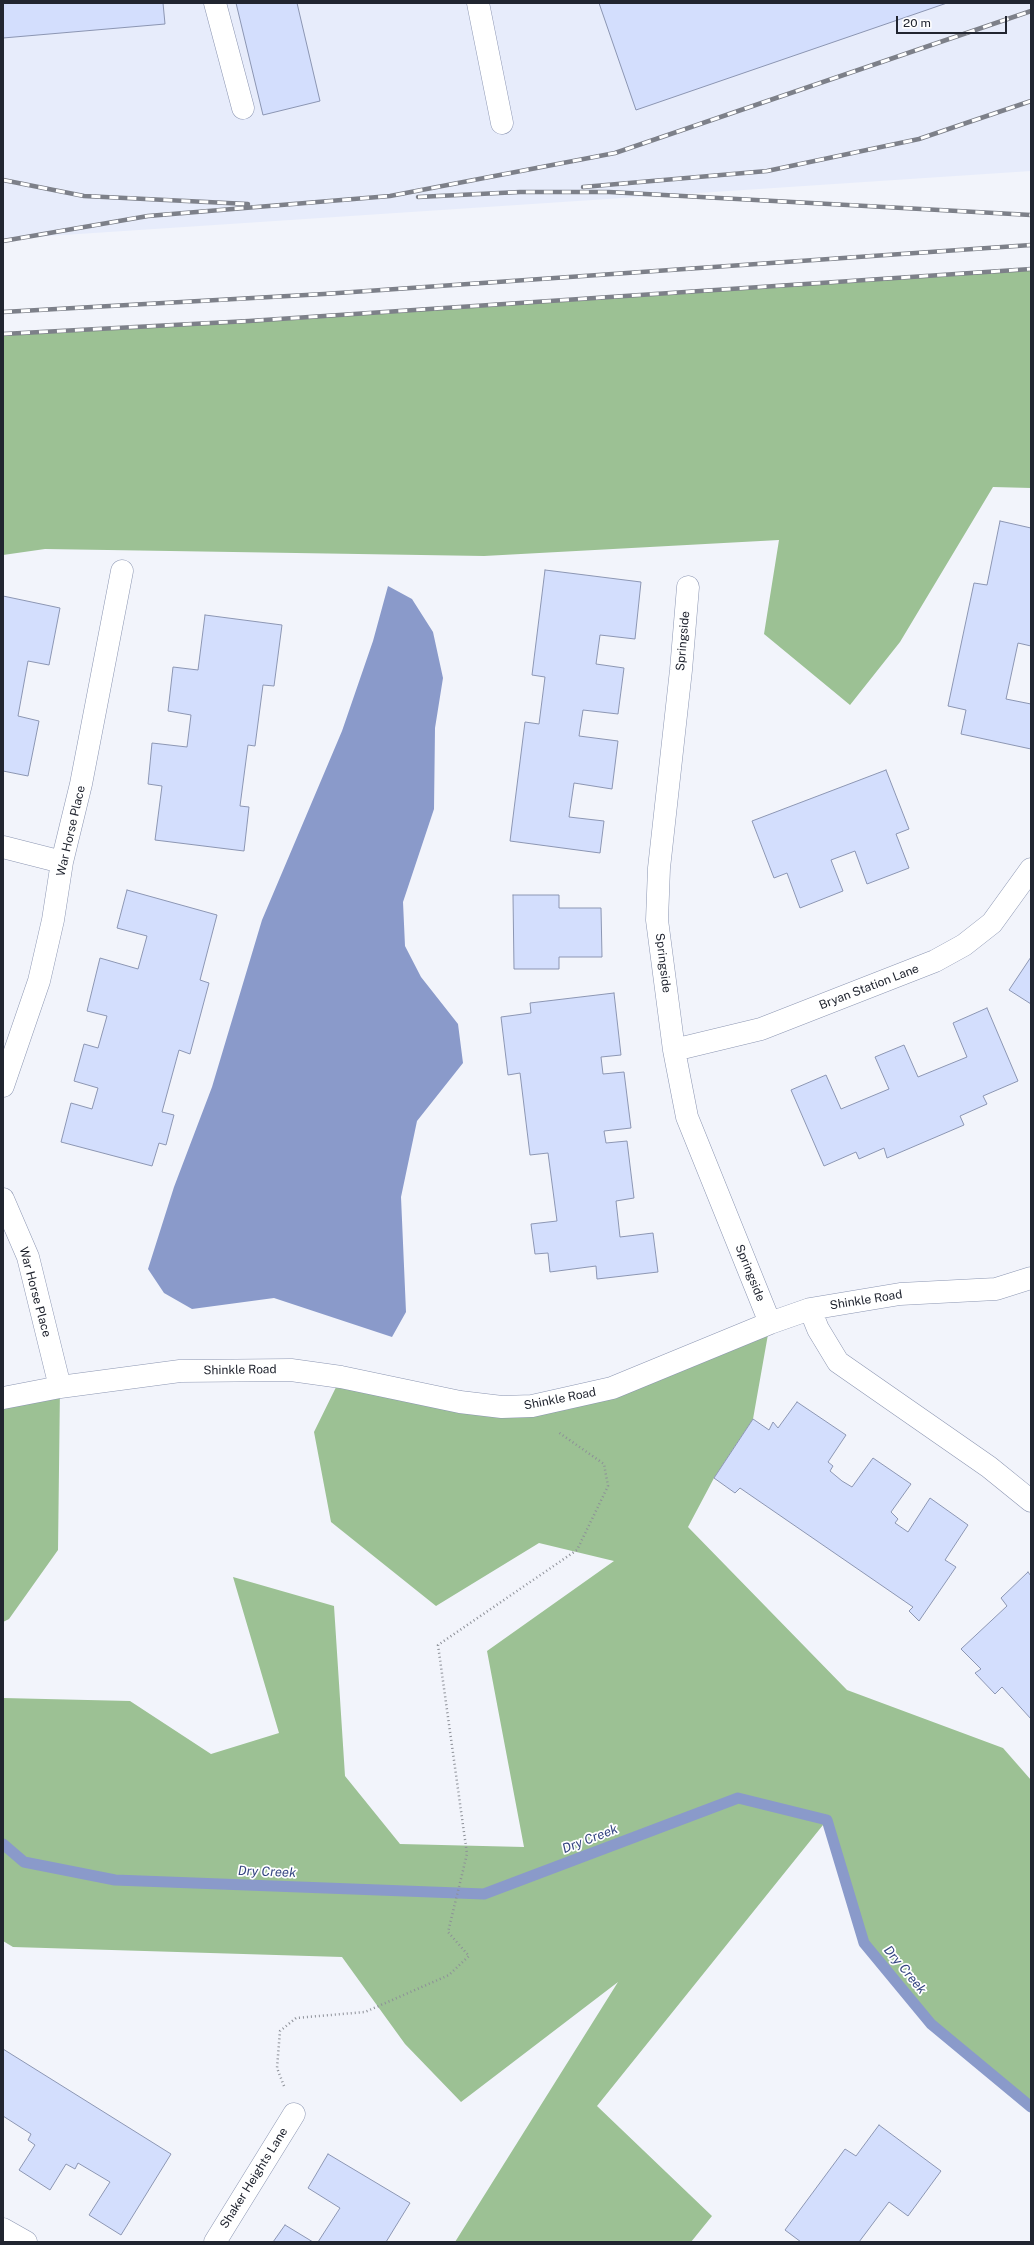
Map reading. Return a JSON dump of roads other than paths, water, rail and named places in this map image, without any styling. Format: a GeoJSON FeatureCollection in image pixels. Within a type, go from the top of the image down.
{"type":"FeatureCollection","features":[{"type":"Feature","properties":{"kind":"street"},"geometry":{"type":"LineString","coordinates":[[215,3],[243,108]]}},
{"type":"Feature","properties":{"kind":"street"},"geometry":{"type":"LineString","coordinates":[[478,3],[502,123]]}},
{"type":"Feature","properties":{"kind":"street","name":"War Horse Place"},"geometry":{"type":"LineString","coordinates":[[3,1086],[39,981],[53,920],[62,862],[81,784],[122,571]]}},
{"type":"Feature","properties":{"kind":"street","name":"Springside"},"geometry":{"type":"LineString","coordinates":[[688,587],[681,670],[658,868],[657,920],[674,1050],[687,1118],[770,1323]]}},
{"type":"Feature","properties":{"kind":"street"},"geometry":{"type":"LineString","coordinates":[[3,847],[62,862]]}},
{"type":"Feature","properties":{"kind":"street","name":"Bryan Station Lane"},"geometry":{"type":"LineString","coordinates":[[674,1050],[761,1029],[934,962],[964,945],[992,924],[1031,869]]}},
{"type":"Feature","properties":{"kind":"street","name":"War Horse Place"},"geometry":{"type":"LineString","coordinates":[[3,1199],[28,1257],[60,1388]]}},
{"type":"Feature","properties":{"kind":"street","name":"Shinkle Road"},"geometry":{"type":"LineString","coordinates":[[3,1398],[60,1388],[180,1371],[291,1370],[342,1377],[460,1402],[502,1407],[532,1406],[612,1388],[810,1308],[900,1294],[996,1289],[1031,1278]]}},
{"type":"Feature","properties":{"kind":"street"},"geometry":{"type":"LineString","coordinates":[[810,1308],[818,1329],[838,1362],[989,1467],[1031,1501]]}},
{"type":"Feature","properties":{"kind":"street","name":"Shaker Heights Lane"},"geometry":{"type":"LineString","coordinates":[[215,2242],[294,2114]]}},
{"type":"Feature","properties":{"kind":"street"},"geometry":{"type":"LineString","coordinates":[[3,2229],[26,2242]]}},
{"type":"Feature","properties":{"kind":"water"},"geometry":{"type":"Polygon","coordinates":[[[388,586],[412,599],[433,632],[443,678],[435,728],[434,809],[403,902],[405,946],[421,977],[458,1024],[463,1063],[417,1121],[401,1197],[406,1312],[392,1337],[274,1298],[192,1309],[164,1293],[148,1269],[174,1187],[212,1087],[262,920],[342,731],[373,641],[388,586]]]}},
{"type":"Feature","properties":{"kind":"waterway","name":"Dry Creek"},"geometry":{"type":"LineString","coordinates":[[3,1844],[24,1862],[115,1880],[484,1894],[738,1798],[827,1820],[864,1943],[931,2024],[1031,2107]]}},
{"type":"Feature","properties":{"kind":"railway"},"geometry":{"type":"LineString","coordinates":[[3,241],[148,216],[390,196],[615,153],[1031,11]]}},
{"type":"Feature","properties":{"kind":"railway"},"geometry":{"type":"LineString","coordinates":[[583,187],[767,171],[919,139],[1031,101]]}},
{"type":"Feature","properties":{"kind":"railway"},"geometry":{"type":"LineString","coordinates":[[3,180],[84,196],[248,204]]}},
{"type":"Feature","properties":{"kind":"railway"},"geometry":{"type":"LineString","coordinates":[[418,197],[520,192],[609,192],[1031,215]]}},
{"type":"Feature","properties":{"kind":"railway"},"geometry":{"type":"LineString","coordinates":[[3,312],[324,294],[1031,245]]}},
{"type":"Feature","properties":{"kind":"railway"},"geometry":{"type":"LineString","coordinates":[[3,334],[249,321],[1031,269]]}}]}
